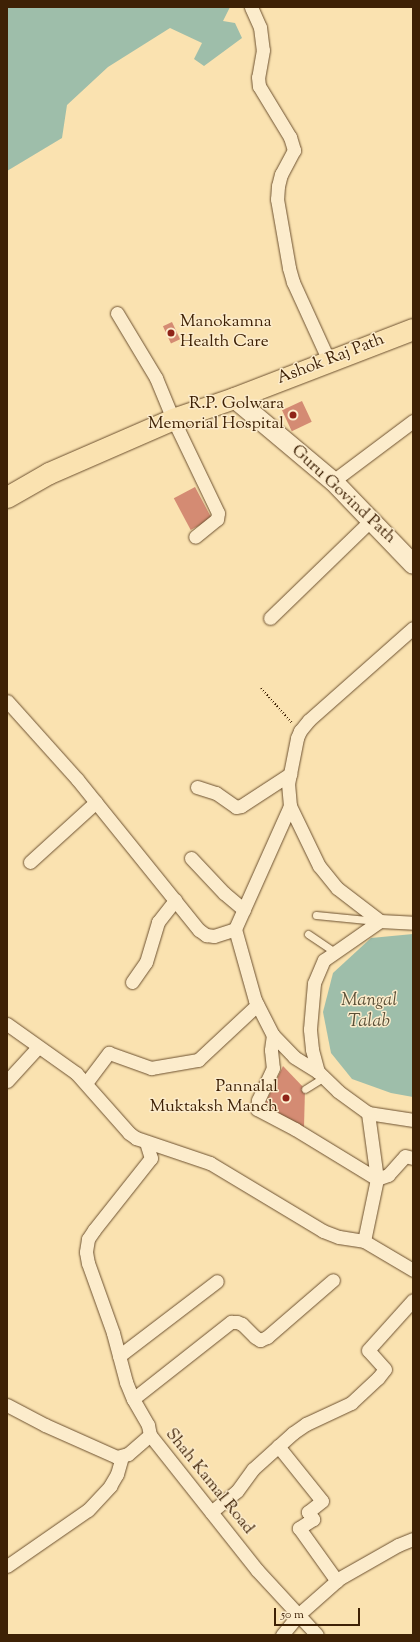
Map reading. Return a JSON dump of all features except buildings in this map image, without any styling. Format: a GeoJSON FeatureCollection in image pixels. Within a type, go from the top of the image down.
{"type":"FeatureCollection","features":[{"type":"Feature","properties":{"kind":"main road","name":"Ashok Raj Path"},"geometry":{"type":"LineString","coordinates":[[7,497],[49,473],[173,419],[234,398],[413,329]]}},
{"type":"Feature","properties":{"kind":"street"},"geometry":{"type":"LineString","coordinates":[[251,7],[260,27],[263,50],[258,77],[259,86],[290,137],[294,150],[281,174],[277,199],[289,268],[293,282],[329,361]]}},
{"type":"Feature","properties":{"kind":"street"},"geometry":{"type":"LineString","coordinates":[[117,313],[148,362],[173,419],[218,513],[217,519],[195,537]]}},
{"type":"Feature","properties":{"kind":"street","name":"Guru Govind Path"},"geometry":{"type":"LineString","coordinates":[[234,398],[333,481],[413,562]]}},
{"type":"Feature","properties":{"kind":"street"},"geometry":{"type":"LineString","coordinates":[[333,481],[413,422]]}},
{"type":"Feature","properties":{"kind":"street"},"geometry":{"type":"LineString","coordinates":[[270,618],[371,520]]}},
{"type":"Feature","properties":{"kind":"street"},"geometry":{"type":"LineString","coordinates":[[413,628],[308,720],[300,731],[288,784],[290,806],[319,866],[328,880],[380,921],[413,923]]}},
{"type":"Feature","properties":{"kind":"street"},"geometry":{"type":"LineString","coordinates":[[7,701],[96,802],[199,930],[206,935],[214,936],[235,929]]}},
{"type":"Feature","properties":{"kind":"street"},"geometry":{"type":"LineString","coordinates":[[197,787],[216,793],[236,807],[241,806],[290,774]]}},
{"type":"Feature","properties":{"kind":"street"},"geometry":{"type":"LineString","coordinates":[[30,862],[96,802]]}},
{"type":"Feature","properties":{"kind":"street"},"geometry":{"type":"LineString","coordinates":[[290,806],[235,929],[244,965],[257,1005],[272,1035],[294,1057],[321,1074],[338,1091],[368,1113],[413,1120]]}},
{"type":"Feature","properties":{"kind":"street"},"geometry":{"type":"LineString","coordinates":[[191,858],[224,893],[244,910]]}},
{"type":"Feature","properties":{"kind":"street"},"geometry":{"type":"LineString","coordinates":[[132,982],[146,962],[158,922],[175,900]]}},
{"type":"Feature","properties":{"kind":"street"},"geometry":{"type":"LineString","coordinates":[[321,1074],[312,1049],[310,1029],[314,983],[324,960],[380,921]]}},
{"type":"Feature","properties":{"kind":"street"},"geometry":{"type":"LineString","coordinates":[[86,1083],[109,1053],[151,1068],[198,1060],[257,1005]]}},
{"type":"Feature","properties":{"kind":"street"},"geometry":{"type":"LineString","coordinates":[[7,1024],[38,1047],[62,1062],[86,1083],[129,1133],[146,1142],[210,1163],[323,1231],[340,1237],[364,1241],[413,1270]]}},
{"type":"Feature","properties":{"kind":"street"},"geometry":{"type":"LineString","coordinates":[[272,1035],[271,1050],[273,1068],[258,1100],[257,1109],[295,1129],[377,1179]]}},
{"type":"Feature","properties":{"kind":"street"},"geometry":{"type":"LineString","coordinates":[[7,1081],[38,1047]]}},
{"type":"Feature","properties":{"kind":"street"},"geometry":{"type":"LineString","coordinates":[[364,1241],[377,1179],[368,1113]]}},
{"type":"Feature","properties":{"kind":"street"},"geometry":{"type":"LineString","coordinates":[[146,1142],[151,1158],[94,1230],[87,1246],[88,1263],[113,1333],[126,1382],[133,1399],[148,1424],[150,1435]]}},
{"type":"Feature","properties":{"kind":"street"},"geometry":{"type":"LineString","coordinates":[[377,1179],[388,1175],[405,1156],[413,1158]]}},
{"type":"Feature","properties":{"kind":"street"},"geometry":{"type":"LineString","coordinates":[[133,1399],[231,1322],[242,1324],[260,1340],[267,1337],[333,1280]]}},
{"type":"Feature","properties":{"kind":"street"},"geometry":{"type":"LineString","coordinates":[[119,1356],[217,1281]]}},
{"type":"Feature","properties":{"kind":"street"},"geometry":{"type":"LineString","coordinates":[[211,1512],[237,1491],[253,1469],[278,1446],[306,1424],[352,1403],[378,1378],[385,1369],[368,1350],[413,1300]]}},
{"type":"Feature","properties":{"kind":"street"},"geometry":{"type":"LineString","coordinates":[[7,1566],[88,1510],[110,1486],[117,1474],[122,1457],[110,1455],[8,1408]]}},
{"type":"Feature","properties":{"kind":"street","name":"Shah Kamal Road"},"geometry":{"type":"LineString","coordinates":[[122,1457],[150,1435],[257,1570],[317,1635]]}},
{"type":"Feature","properties":{"kind":"street"},"geometry":{"type":"LineString","coordinates":[[278,1446],[322,1500],[308,1512],[313,1518],[299,1528],[336,1581]]}},
{"type":"Feature","properties":{"kind":"street"},"geometry":{"type":"LineString","coordinates":[[282,1635],[298,1615],[336,1581],[398,1545],[413,1539]]}},
{"type":"Feature","properties":{"kind":"lane"},"geometry":{"type":"LineString","coordinates":[[316,915],[380,921]]}},
{"type":"Feature","properties":{"kind":"lane"},"geometry":{"type":"LineString","coordinates":[[308,934],[335,952]]}},
{"type":"Feature","properties":{"kind":"lane"},"geometry":{"type":"LineString","coordinates":[[305,1089],[321,1074]]}},
{"type":"Feature","properties":{"kind":"path"},"geometry":{"type":"LineString","coordinates":[[261,688],[300,731]]}},
{"type":"Feature","properties":{"kind":"water"},"geometry":{"type":"Polygon","coordinates":[[[230,7],[223,21],[235,23],[242,38],[204,66],[194,59],[202,43],[170,28],[108,67],[67,105],[62,138],[7,171],[7,8],[230,7]]]}},
{"type":"Feature","properties":{"kind":"water","name":"Mangal Talab"},"geometry":{"type":"Polygon","coordinates":[[[413,934],[413,1097],[391,1093],[352,1079],[331,1053],[323,1012],[333,973],[371,938],[413,934]]]}},
{"type":"Feature","properties":{"kind":"place","name":"Manokamna Health Care"},"geometry":{"type":"Point","coordinates":[171,333]}},
{"type":"Feature","properties":{"kind":"place","name":"R.P. Golwara Memorial Hospital"},"geometry":{"type":"Point","coordinates":[293,415]}},
{"type":"Feature","properties":{"kind":"place","name":"Pannalal Muktaksh Manch"},"geometry":{"type":"Point","coordinates":[286,1098]}}]}
